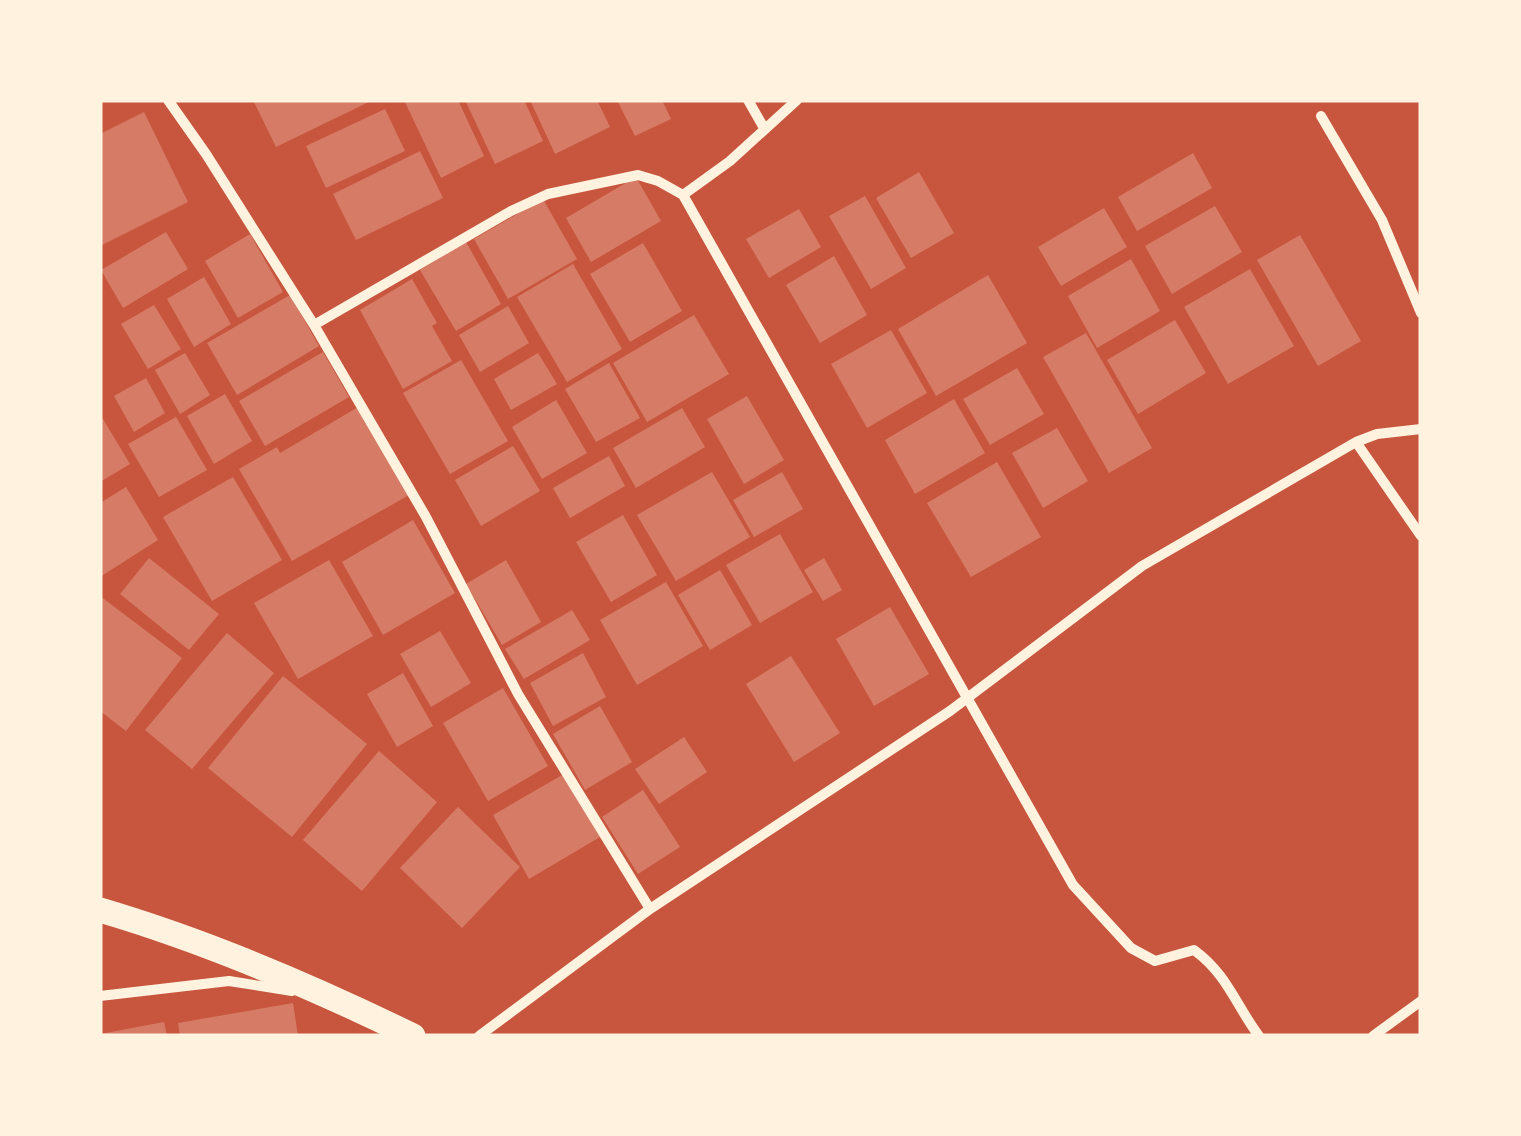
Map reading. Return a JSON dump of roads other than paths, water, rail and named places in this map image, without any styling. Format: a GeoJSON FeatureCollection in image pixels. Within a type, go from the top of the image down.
{"type":"FeatureCollection","features":[{"type":"Feature","properties":{"kind":"main road"},"geometry":{"type":"LineString","coordinates":[[100,910],[183,934],[334,997],[413,1036]]}},
{"type":"Feature","properties":{"kind":"street"},"geometry":{"type":"LineString","coordinates":[[168,100],[314,325],[426,517],[518,694],[650,909]]}},
{"type":"Feature","properties":{"kind":"street"},"geometry":{"type":"LineString","coordinates":[[748,100],[764,128]]}},
{"type":"Feature","properties":{"kind":"street"},"geometry":{"type":"LineString","coordinates":[[683,196],[730,161],[797,100]]}},
{"type":"Feature","properties":{"kind":"street"},"geometry":{"type":"LineString","coordinates":[[1321,116],[1382,220],[1421,313]]}},
{"type":"Feature","properties":{"kind":"street"},"geometry":{"type":"LineString","coordinates":[[314,325],[511,211],[548,194],[638,175],[658,181],[683,196],[1073,885],[1131,948],[1154,961],[1194,950],[1211,962],[1233,990],[1259,1036]]}},
{"type":"Feature","properties":{"kind":"street"},"geometry":{"type":"LineString","coordinates":[[479,1036],[650,909],[967,699],[1142,566],[1356,442],[1378,434],[1421,430]]}},
{"type":"Feature","properties":{"kind":"street"},"geometry":{"type":"LineString","coordinates":[[1356,442],[1421,536]]}},
{"type":"Feature","properties":{"kind":"street"},"geometry":{"type":"LineString","coordinates":[[100,996],[229,981],[334,997]]}},
{"type":"Feature","properties":{"kind":"street"},"geometry":{"type":"LineString","coordinates":[[1373,1036],[1421,1001]]}}]}
